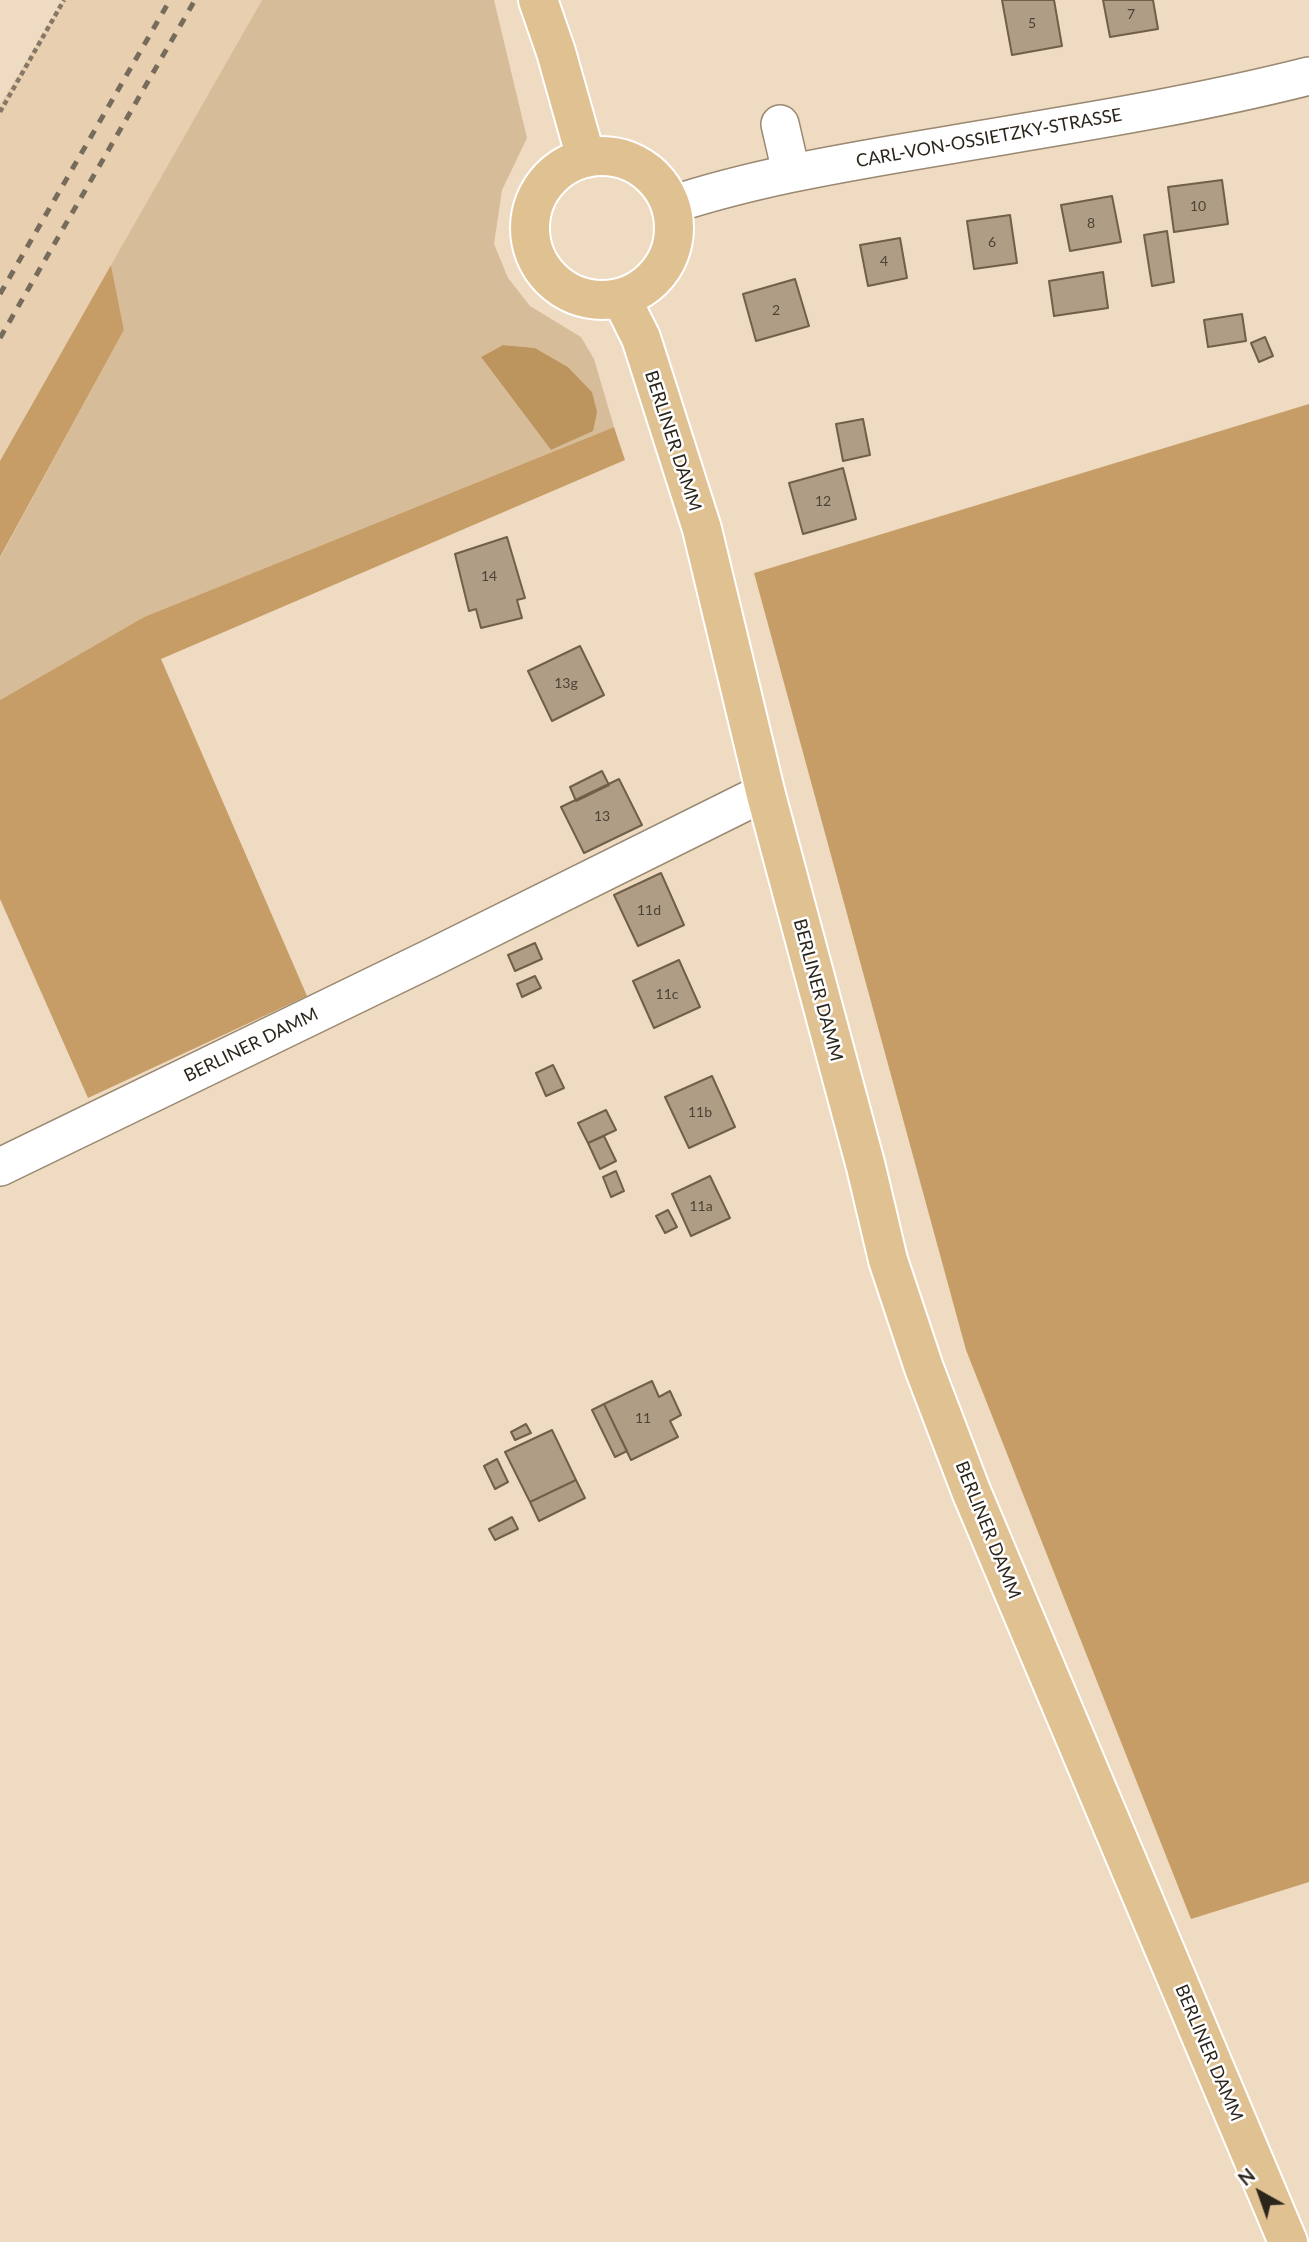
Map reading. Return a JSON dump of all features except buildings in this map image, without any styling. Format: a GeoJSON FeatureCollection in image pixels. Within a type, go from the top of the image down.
{"type":"FeatureCollection","features":[{"type":"Feature","properties":{"kind":"main road"},"geometry":{"type":"LineString","coordinates":[[537,0],[556,52],[586,158]]}},
{"type":"Feature","properties":{"kind":"main road"},"geometry":{"type":"LineString","coordinates":[[617,157],[632,162],[647,171],[663,188],[671,205],[675,227],[666,263],[640,290],[621,298],[600,300],[565,290],[549,278],[535,256],[530,231],[535,202],[545,183],[564,167],[586,158],[617,157]]}},
{"type":"Feature","properties":{"kind":"main road","name":"BERLINER DAMM"},"geometry":{"type":"LineString","coordinates":[[621,298],[641,338],[702,529],[765,792],[866,1167],[888,1260],[924,1368],[971,1491],[1288,2242]]}},
{"type":"Feature","properties":{"kind":"street","name":"CARL-VON-OSSIETZKY-STRASSE"},"geometry":{"type":"LineString","coordinates":[[671,205],[709,192],[791,172],[1194,102],[1309,76]]}},
{"type":"Feature","properties":{"kind":"street"},"geometry":{"type":"LineString","coordinates":[[780,124],[791,172]]}},
{"type":"Feature","properties":{"kind":"street","name":"BERLINER DAMM"},"geometry":{"type":"LineString","coordinates":[[0,1167],[765,792]]}},
{"type":"Feature","properties":{"kind":"path"},"geometry":{"type":"LineString","coordinates":[[0,112],[64,0]]}},
{"type":"Feature","properties":{"kind":"shaded area"},"geometry":{"type":"Polygon","coordinates":[[[64,0],[262,0],[0,461],[0,104],[64,0]]]}},
{"type":"Feature","properties":{"kind":"shaded area"},"geometry":{"type":"Polygon","coordinates":[[[262,0],[494,0],[527,138],[502,190],[494,244],[508,278],[530,306],[581,337],[594,359],[614,427],[144,617],[0,700],[0,558],[124,330],[111,265],[262,0]],[[503,345],[481,357],[551,450],[592,431],[592,392],[568,367],[535,348],[503,345]]]}},
{"type":"Feature","properties":{"kind":"shaded area"},"geometry":{"type":"Polygon","coordinates":[[[111,265],[124,330],[0,557],[0,461],[111,265]]]}},
{"type":"Feature","properties":{"kind":"shaded area"},"geometry":{"type":"Polygon","coordinates":[[[503,345],[535,348],[568,367],[592,392],[597,412],[593,431],[551,450],[481,357],[503,345]]]}},
{"type":"Feature","properties":{"kind":"shaded area"},"geometry":{"type":"Polygon","coordinates":[[[1309,404],[1309,1882],[1191,1919],[966,1350],[754,573],[1309,404]]]}},
{"type":"Feature","properties":{"kind":"shaded area"},"geometry":{"type":"Polygon","coordinates":[[[614,427],[625,460],[161,659],[307,996],[88,1098],[0,899],[0,700],[144,617],[614,427]]]}},
{"type":"Feature","properties":{"kind":"railway"},"geometry":{"type":"LineString","coordinates":[[0,294],[170,0]]}},
{"type":"Feature","properties":{"kind":"railway"},"geometry":{"type":"LineString","coordinates":[[0,338],[195,0]]}}]}
